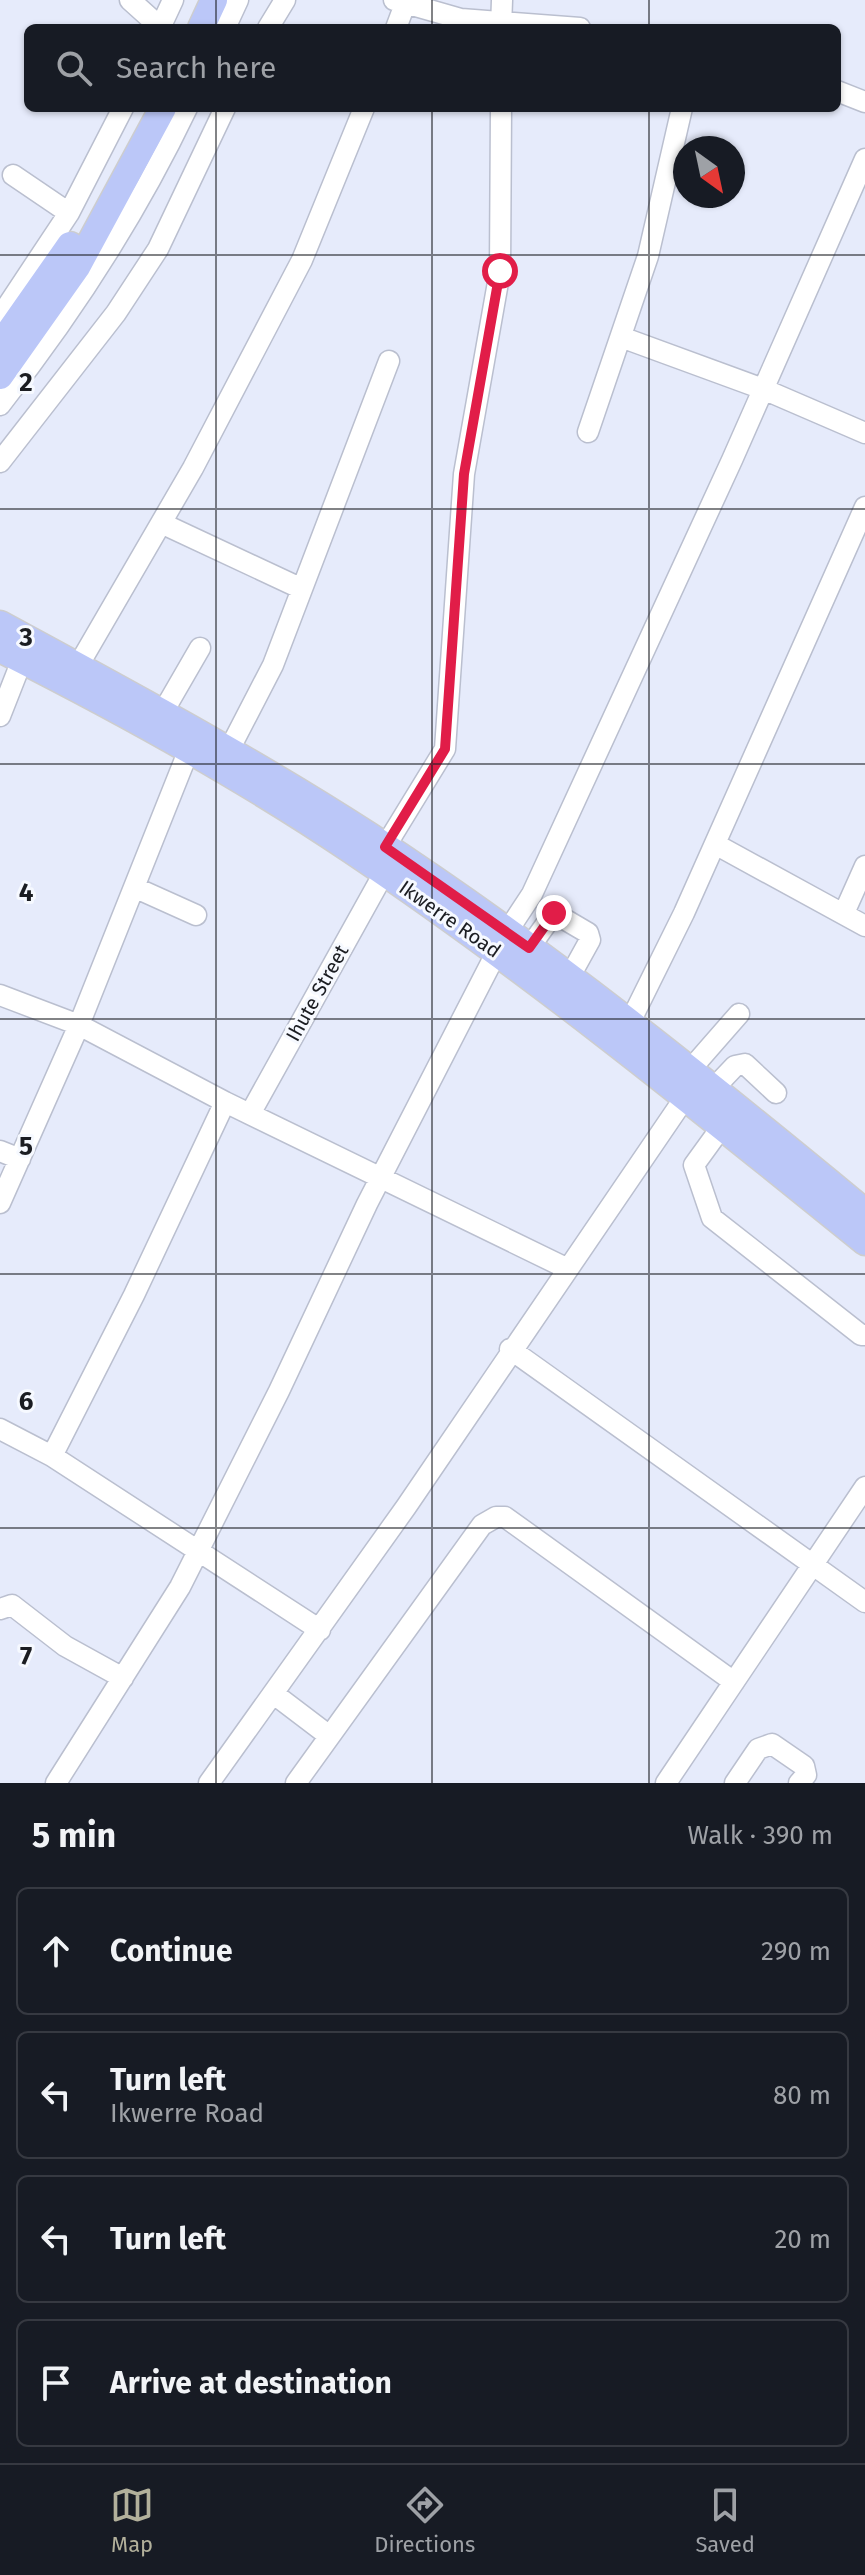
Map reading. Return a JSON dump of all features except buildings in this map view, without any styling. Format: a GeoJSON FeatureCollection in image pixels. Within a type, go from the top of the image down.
{"type":"FeatureCollection","features":[{"type":"Feature","properties":{"kind":"main road"},"geometry":{"type":"LineString","coordinates":[[172,24],[196,0]]}},
{"type":"Feature","properties":{"kind":"main road"},"geometry":{"type":"LineString","coordinates":[[203,24],[214,0]]}},
{"type":"Feature","properties":{"kind":"main road"},"geometry":{"type":"LineString","coordinates":[[0,345],[92,211],[143,112]]}},
{"type":"Feature","properties":{"kind":"main road"},"geometry":{"type":"LineString","coordinates":[[0,376],[77,267],[161,112]]}},
{"type":"Feature","properties":{"kind":"main road","name":"Ikwerre Road"},"geometry":{"type":"LineString","coordinates":[[0,624],[229,750],[502,942],[688,1083],[714,1088],[865,1212]]}},
{"type":"Feature","properties":{"kind":"main road","name":"Ikwerre Road"},"geometry":{"type":"LineString","coordinates":[[11,654],[384,860]]}},
{"type":"Feature","properties":{"kind":"main road","name":"Ikwerre Road"},"geometry":{"type":"LineString","coordinates":[[502,942],[529,948],[629,1024],[688,1083],[723,1125],[865,1242]]}},
{"type":"Feature","properties":{"kind":"street"},"geometry":{"type":"LineString","coordinates":[[130,0],[163,24]]}},
{"type":"Feature","properties":{"kind":"street"},"geometry":{"type":"LineString","coordinates":[[169,24],[173,0]]}},
{"type":"Feature","properties":{"kind":"street"},"geometry":{"type":"LineString","coordinates":[[227,24],[238,0]]}},
{"type":"Feature","properties":{"kind":"street"},"geometry":{"type":"LineString","coordinates":[[270,24],[285,0]]}},
{"type":"Feature","properties":{"kind":"street"},"geometry":{"type":"LineString","coordinates":[[501,24],[502,0]]}},
{"type":"Feature","properties":{"kind":"street"},"geometry":{"type":"LineString","coordinates":[[397,24],[400,2],[490,24]]}},
{"type":"Feature","properties":{"kind":"street"},"geometry":{"type":"LineString","coordinates":[[841,93],[865,102]]}},
{"type":"Feature","properties":{"kind":"street"},"geometry":{"type":"LineString","coordinates":[[0,317],[69,213],[121,112]]}},
{"type":"Feature","properties":{"kind":"street"},"geometry":{"type":"LineString","coordinates":[[0,405],[50,342],[123,231],[185,112]]}},
{"type":"Feature","properties":{"kind":"street"},"geometry":{"type":"LineString","coordinates":[[0,462],[116,313],[158,249],[223,112]]}},
{"type":"Feature","properties":{"kind":"street"},"geometry":{"type":"LineString","coordinates":[[78,666],[161,523],[302,260],[362,112]]}},
{"type":"Feature","properties":{"kind":"street","name":"Ihute Street"},"geometry":{"type":"LineString","coordinates":[[250,1114],[445,749],[464,474],[500,271],[501,112]]}},
{"type":"Feature","properties":{"kind":"street"},"geometry":{"type":"LineString","coordinates":[[588,432],[648,256],[681,112]]}},
{"type":"Feature","properties":{"kind":"street"},"geometry":{"type":"LineString","coordinates":[[56,1783],[197,1554],[381,1177],[502,942],[538,880],[865,159]]}},
{"type":"Feature","properties":{"kind":"street"},"geometry":{"type":"LineString","coordinates":[[13,175],[69,213]]}},
{"type":"Feature","properties":{"kind":"street"},"geometry":{"type":"LineString","coordinates":[[621,337],[763,389],[865,433]]}},
{"type":"Feature","properties":{"kind":"street"},"geometry":{"type":"LineString","coordinates":[[229,750],[273,665],[389,361]]}},
{"type":"Feature","properties":{"kind":"street"},"geometry":{"type":"LineString","coordinates":[[629,1024],[715,844],[865,507]]}},
{"type":"Feature","properties":{"kind":"street"},"geometry":{"type":"LineString","coordinates":[[161,523],[300,588]]}},
{"type":"Feature","properties":{"kind":"street"},"geometry":{"type":"LineString","coordinates":[[163,712],[200,648]]}},
{"type":"Feature","properties":{"kind":"street"},"geometry":{"type":"LineString","coordinates":[[0,716],[11,654]]}},
{"type":"Feature","properties":{"kind":"street"},"geometry":{"type":"LineString","coordinates":[[0,1203],[79,1025],[188,752]]}},
{"type":"Feature","properties":{"kind":"street"},"geometry":{"type":"LineString","coordinates":[[715,844],[865,926]]}},
{"type":"Feature","properties":{"kind":"street"},"geometry":{"type":"LineString","coordinates":[[844,913],[865,866]]}},
{"type":"Feature","properties":{"kind":"street"},"geometry":{"type":"LineString","coordinates":[[136,888],[196,915]]}},
{"type":"Feature","properties":{"kind":"street"},"geometry":{"type":"LineString","coordinates":[[529,948],[554,913],[588,933],[590,940],[569,978]]}},
{"type":"Feature","properties":{"kind":"street"},"geometry":{"type":"LineString","coordinates":[[0,995],[79,1025],[225,1102],[566,1268]]}},
{"type":"Feature","properties":{"kind":"street"},"geometry":{"type":"LineString","coordinates":[[209,1783],[320,1630],[688,1083],[739,1014]]}},
{"type":"Feature","properties":{"kind":"street"},"geometry":{"type":"LineString","coordinates":[[714,1088],[735,1066],[745,1064],[776,1093]]}},
{"type":"Feature","properties":{"kind":"street"},"geometry":{"type":"LineString","coordinates":[[52,1456],[134,1295],[225,1102]]}},
{"type":"Feature","properties":{"kind":"street"},"geometry":{"type":"LineString","coordinates":[[723,1125],[694,1165],[712,1218],[861,1335],[865,1335]]}},
{"type":"Feature","properties":{"kind":"street"},"geometry":{"type":"LineString","coordinates":[[0,1151],[20,1159]]}},
{"type":"Feature","properties":{"kind":"street"},"geometry":{"type":"LineString","coordinates":[[510,1349],[865,1602]]}},
{"type":"Feature","properties":{"kind":"street"},"geometry":{"type":"LineString","coordinates":[[0,1429],[52,1456],[197,1554],[320,1630]]}},
{"type":"Feature","properties":{"kind":"street"},"geometry":{"type":"LineString","coordinates":[[666,1783],[865,1487]]}},
{"type":"Feature","properties":{"kind":"street"},"geometry":{"type":"LineString","coordinates":[[296,1783],[482,1525],[496,1517],[505,1517],[734,1682]]}},
{"type":"Feature","properties":{"kind":"street"},"geometry":{"type":"LineString","coordinates":[[0,1609],[12,1605],[65,1646],[123,1678]]}},
{"type":"Feature","properties":{"kind":"street"},"geometry":{"type":"LineString","coordinates":[[274,1694],[328,1735]]}},
{"type":"Feature","properties":{"kind":"street"},"geometry":{"type":"LineString","coordinates":[[735,1783],[758,1749],[772,1744],[804,1766],[806,1775],[799,1783]]}},
{"type":"Feature","properties":{"kind":"route"},"geometry":{"type":"LineString","coordinates":[[500,271],[464,474],[450,715],[445,749],[385,847],[529,948],[554,913]]}}]}
